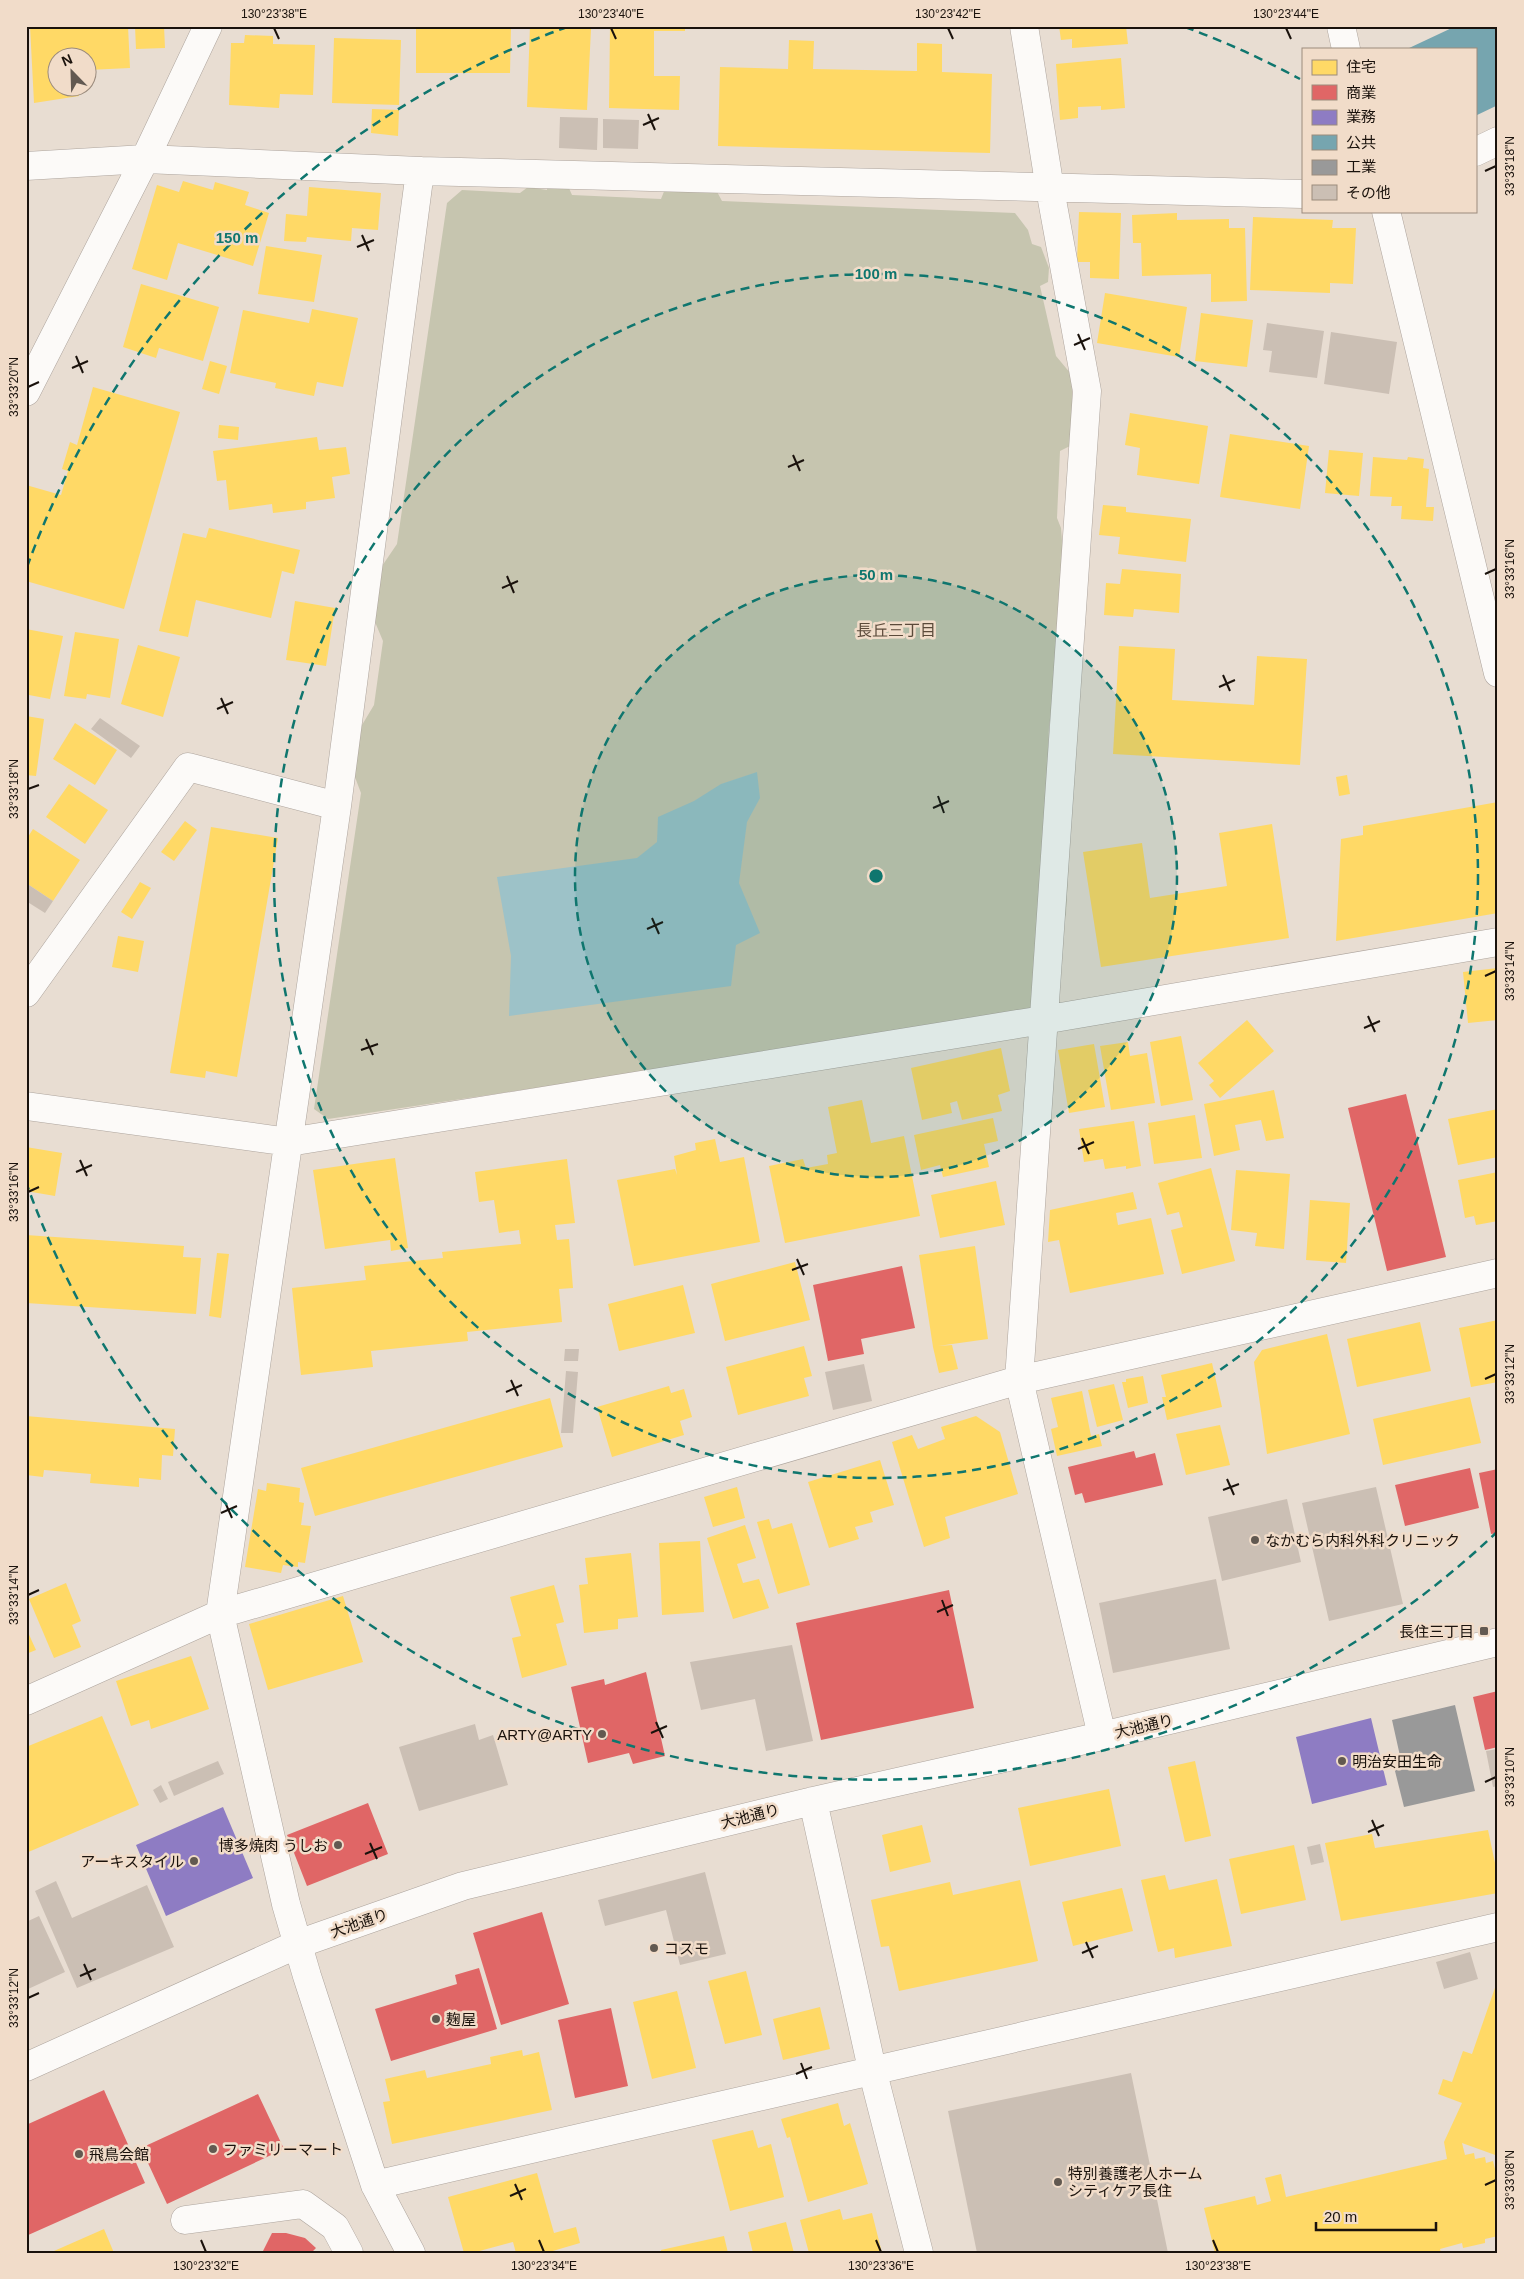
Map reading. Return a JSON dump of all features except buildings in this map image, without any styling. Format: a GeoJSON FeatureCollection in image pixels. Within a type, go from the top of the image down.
{"type":"FeatureCollection","features":[{"type":"Feature","properties":{"kind":"street"},"geometry":{"type":"LineString","coordinates":[[26,392],[146,159],[208,26]]}},
{"type":"Feature","properties":{"kind":"street"},"geometry":{"type":"LineString","coordinates":[[1024,26],[1050,189],[1087,391],[1019,1380],[1102,1736]]}},
{"type":"Feature","properties":{"kind":"street"},"geometry":{"type":"LineString","coordinates":[[1341,26],[1346,48]]}},
{"type":"Feature","properties":{"kind":"street"},"geometry":{"type":"LineString","coordinates":[[1476,152],[1498,141]]}},
{"type":"Feature","properties":{"kind":"street"},"geometry":{"type":"LineString","coordinates":[[26,166],[146,159],[420,171],[1050,189],[1302,194]]}},
{"type":"Feature","properties":{"kind":"street"},"geometry":{"type":"LineString","coordinates":[[411,2253],[375,2185],[286,1904],[220,1614],[290,1142],[337,806],[420,171]]}},
{"type":"Feature","properties":{"kind":"street"},"geometry":{"type":"LineString","coordinates":[[1386,212],[1498,673]]}},
{"type":"Feature","properties":{"kind":"street"},"geometry":{"type":"LineString","coordinates":[[26,993],[188,767],[337,806]]}},
{"type":"Feature","properties":{"kind":"street"},"geometry":{"type":"LineString","coordinates":[[26,1106],[290,1142],[1043,1020],[1498,942]]}},
{"type":"Feature","properties":{"kind":"street"},"geometry":{"type":"LineString","coordinates":[[26,1701],[220,1614],[1019,1380],[1498,1273]]}},
{"type":"Feature","properties":{"kind":"street","name":"大池通り"},"geometry":{"type":"LineString","coordinates":[[26,2067],[298,1944],[463,1886],[813,1801],[1102,1736],[1498,1642]]}},
{"type":"Feature","properties":{"kind":"street"},"geometry":{"type":"LineString","coordinates":[[813,1801],[872,2069],[919,2253]]}},
{"type":"Feature","properties":{"kind":"street"},"geometry":{"type":"LineString","coordinates":[[375,2185],[872,2069],[1498,1927]]}},
{"type":"Feature","properties":{"kind":"street"},"geometry":{"type":"LineString","coordinates":[[185,2220],[303,2204],[335,2226],[349,2253]]}},
{"type":"Feature","properties":{"kind":"green space"},"geometry":{"type":"Polygon","coordinates":[[[547,185],[568,186],[572,195],[661,199],[665,189],[715,188],[722,201],[1015,213],[1028,230],[1032,244],[1041,247],[1049,268],[1048,282],[1040,286],[1056,356],[1071,374],[1074,423],[1070,446],[1060,451],[1057,518],[1061,528],[1063,553],[1055,692],[1049,726],[1047,787],[1069,856],[1066,914],[1033,1011],[995,1019],[328,1119],[314,1109],[361,793],[353,772],[359,730],[374,705],[383,641],[375,622],[380,569],[397,544],[447,203],[462,190],[520,193],[528,187],[547,190],[547,185]]]}},
{"type":"Feature","properties":{"kind":"water"},"geometry":{"type":"Polygon","coordinates":[[[757,772],[760,798],[747,822],[739,883],[760,933],[736,945],[731,986],[509,1016],[511,956],[497,877],[637,858],[657,842],[658,817],[694,801],[721,784],[757,772]]]}},
{"type":"Feature","properties":{"kind":"place","name":"なかむら内科外科クリニック"},"geometry":{"type":"Point","coordinates":[1255,1540]}},
{"type":"Feature","properties":{"kind":"place","name":"長住三丁目"},"geometry":{"type":"Point","coordinates":[1484,1631]}},
{"type":"Feature","properties":{"kind":"place","name":"ARTY@ARTY"},"geometry":{"type":"Point","coordinates":[602,1734]}},
{"type":"Feature","properties":{"kind":"place","name":"明治安田生命"},"geometry":{"type":"Point","coordinates":[1342,1761]}},
{"type":"Feature","properties":{"kind":"place","name":"博多焼肉 うしお"},"geometry":{"type":"Point","coordinates":[338,1845]}},
{"type":"Feature","properties":{"kind":"place","name":"アーキスタイル"},"geometry":{"type":"Point","coordinates":[194,1861]}},
{"type":"Feature","properties":{"kind":"place","name":"コスモ"},"geometry":{"type":"Point","coordinates":[654,1948]}},
{"type":"Feature","properties":{"kind":"place","name":"麹屋"},"geometry":{"type":"Point","coordinates":[436,2019]}},
{"type":"Feature","properties":{"kind":"place","name":"ファミリーマート"},"geometry":{"type":"Point","coordinates":[213,2149]}},
{"type":"Feature","properties":{"kind":"place","name":"飛鳥会館"},"geometry":{"type":"Point","coordinates":[79,2154]}},
{"type":"Feature","properties":{"kind":"place","name":"特別養護老人ホーム シティケア長住"},"geometry":{"type":"Point","coordinates":[1058,2182]}},
{"type":"Feature","properties":{"kind":"district","name":"長丘三丁目"},"geometry":{"type":"Point","coordinates":[896,630]}}]}
